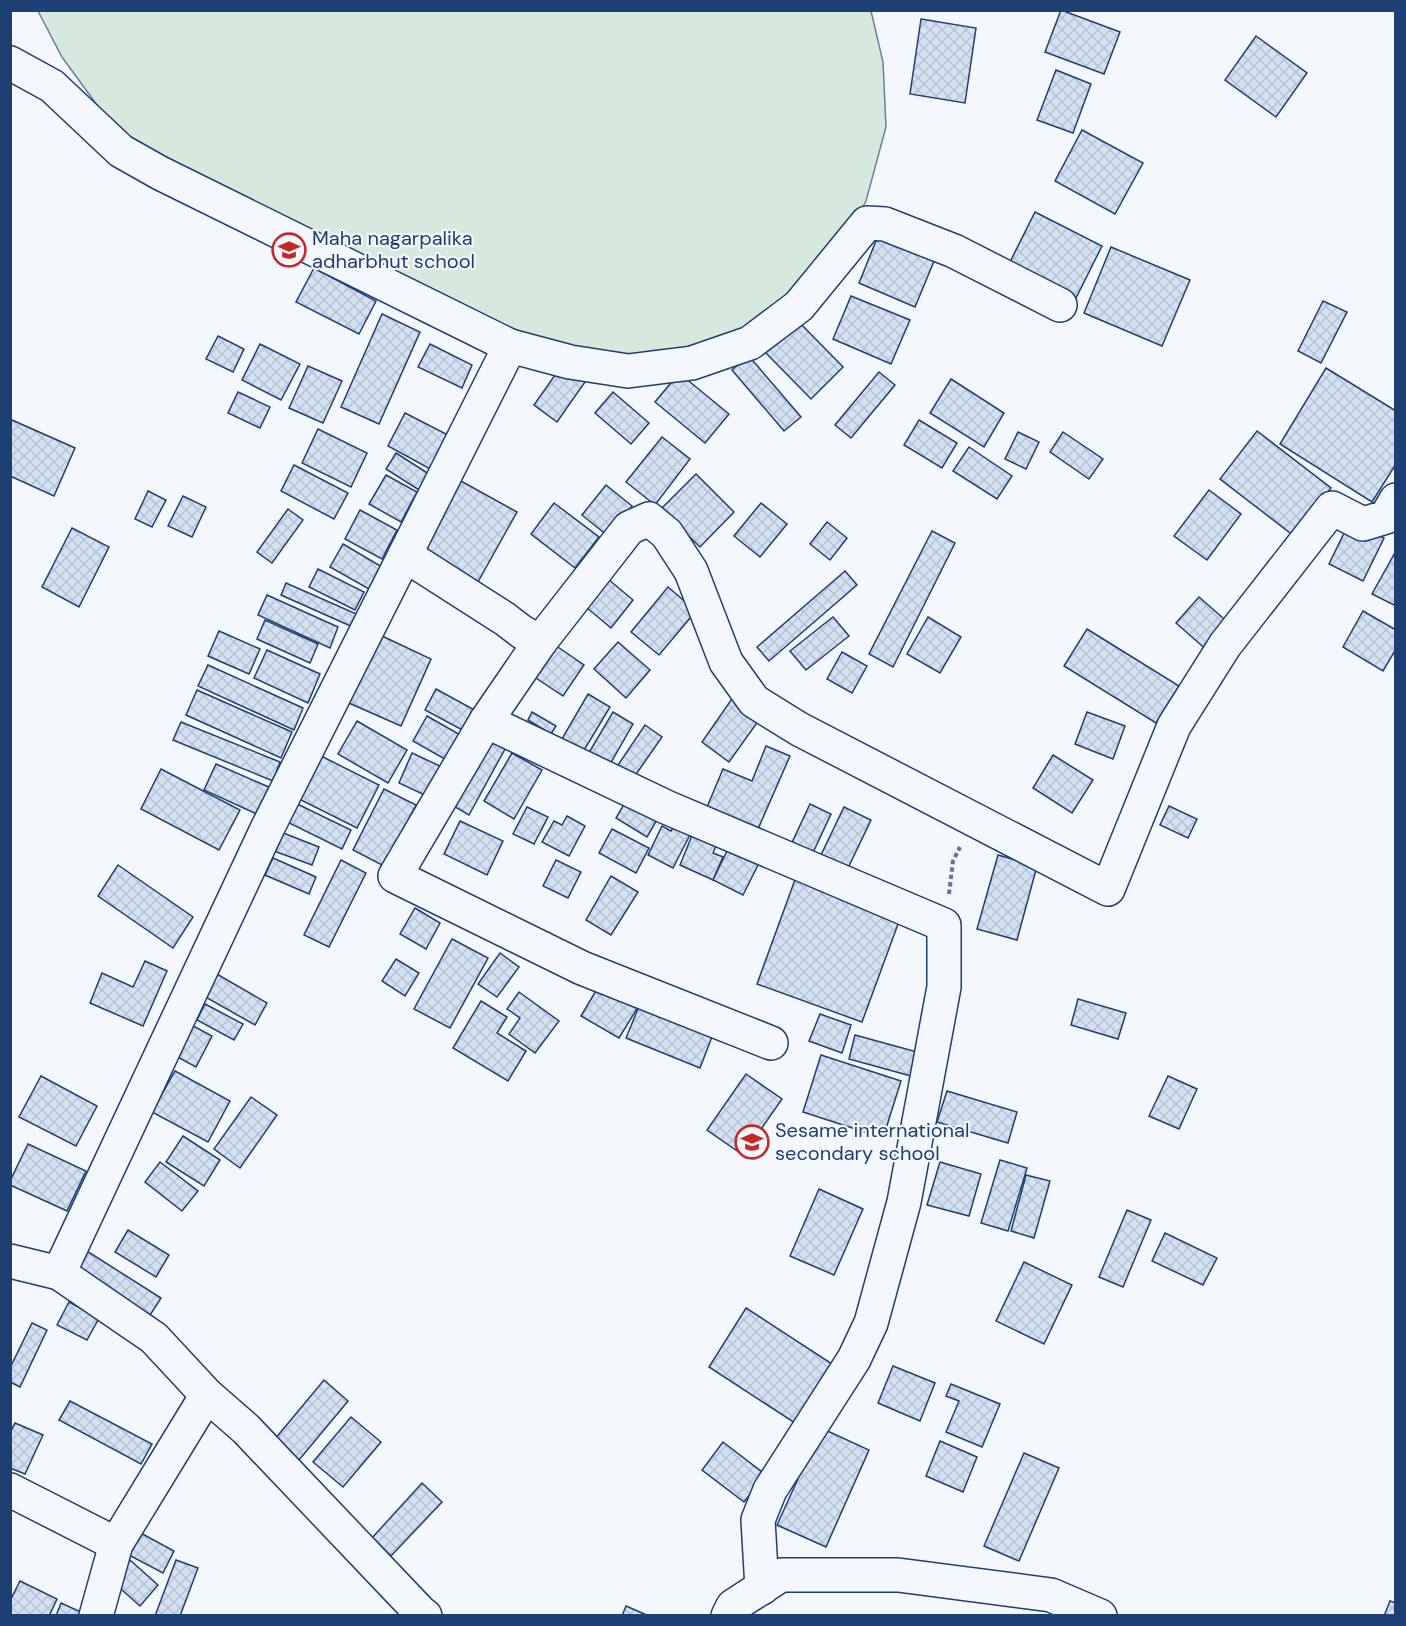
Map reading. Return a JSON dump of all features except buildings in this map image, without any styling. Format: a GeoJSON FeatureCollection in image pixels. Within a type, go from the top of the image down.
{"type":"FeatureCollection","features":[{"type":"Feature","properties":{"kind":"street"},"geometry":{"type":"LineString","coordinates":[[10,63],[52,86],[121,151],[160,173],[510,346],[570,362],[628,372],[692,363],[750,343],[800,306],[867,223],[885,224],[954,250],[1060,305]]}},
{"type":"Feature","properties":{"kind":"street"},"geometry":{"type":"LineString","coordinates":[[59,1273],[267,830],[510,346]]}},
{"type":"Feature","properties":{"kind":"street"},"geometry":{"type":"LineString","coordinates":[[771,1043],[582,968],[395,876],[486,721],[540,642],[629,528],[649,519],[667,534],[692,571],[726,662],[754,701],[799,729],[1108,889],[1174,726],[1225,645],[1332,508],[1363,524],[1386,517],[1395,500]]}},
{"type":"Feature","properties":{"kind":"street"},"geometry":{"type":"LineString","coordinates":[[405,555],[540,642]]}},
{"type":"Feature","properties":{"kind":"street"},"geometry":{"type":"LineString","coordinates":[[486,721],[666,807],[944,925],[944,987],[904,1202],[871,1323],[854,1359],[770,1490],[758,1520],[762,1588]]}},
{"type":"Feature","properties":{"kind":"street"},"geometry":{"type":"LineString","coordinates":[[10,1261],[59,1273],[154,1338],[207,1395],[246,1429],[425,1616]]}},
{"type":"Feature","properties":{"kind":"street"},"geometry":{"type":"LineString","coordinates":[[96,1616],[116,1544],[207,1395]]}},
{"type":"Feature","properties":{"kind":"street"},"geometry":{"type":"LineString","coordinates":[[10,1490],[116,1544]]}},
{"type":"Feature","properties":{"kind":"street"},"geometry":{"type":"LineString","coordinates":[[728,1616],[733,1606],[781,1575],[898,1575],[1051,1595],[1100,1616]]}},
{"type":"Feature","properties":{"kind":"path"},"geometry":{"type":"LineString","coordinates":[[944,925],[953,861],[974,819]]}},
{"type":"Feature","properties":{"kind":"shaded area"},"geometry":{"type":"Polygon","coordinates":[[[38,11],[871,11],[883,62],[886,127],[866,201],[835,258],[736,339],[671,357],[559,353],[147,153],[113,127],[62,57],[38,11]]]}},
{"type":"Feature","properties":{"kind":"place","name":"Maha nagarpalika adharbhut school"},"geometry":{"type":"Point","coordinates":[289,250]}},
{"type":"Feature","properties":{"kind":"place","name":"Sesame international secondary school"},"geometry":{"type":"Point","coordinates":[752,1142]}}]}
